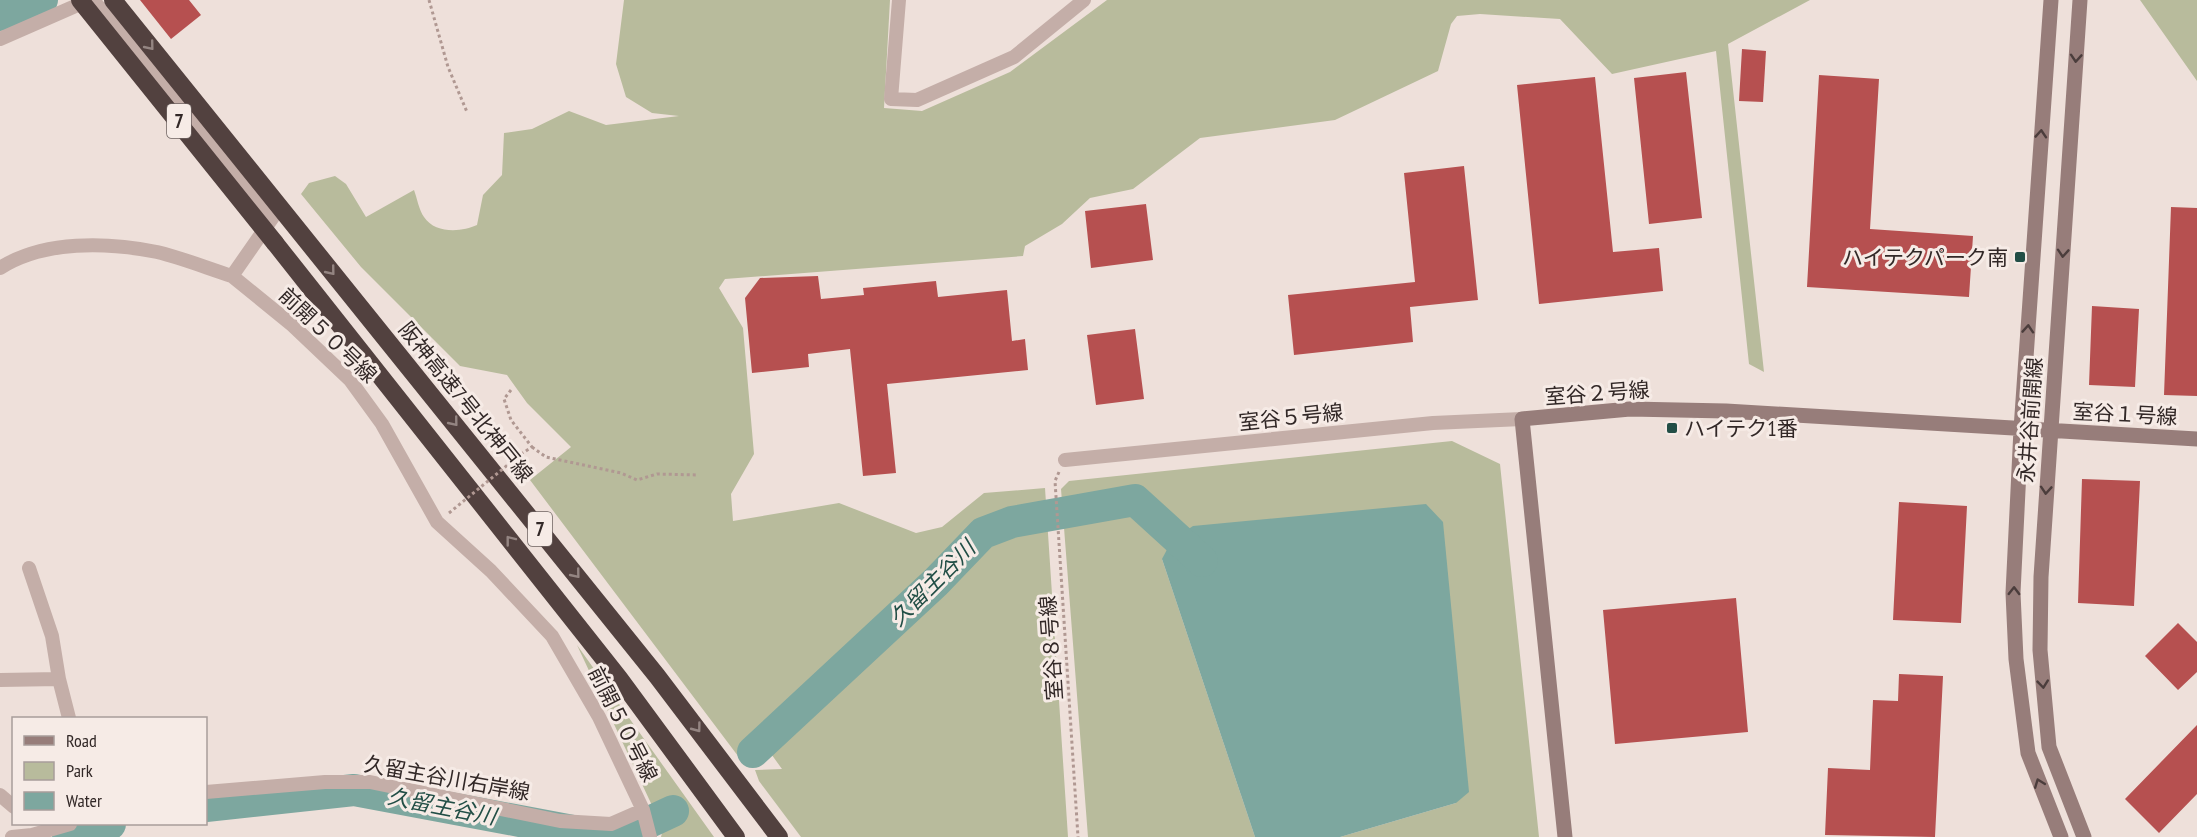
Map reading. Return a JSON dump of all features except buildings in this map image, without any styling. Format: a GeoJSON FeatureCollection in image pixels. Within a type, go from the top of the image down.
{"type":"FeatureCollection","features":[{"type":"Feature","properties":{"kind":"highway","name":"7"},"geometry":{"type":"LineString","coordinates":[[80,0],[620,678],[736,837]]}},
{"type":"Feature","properties":{"kind":"highway","name":"阪神高速7号北神戸線"},"geometry":{"type":"LineString","coordinates":[[113,0],[657,675],[779,837]]}},
{"type":"Feature","properties":{"kind":"street"},"geometry":{"type":"LineString","coordinates":[[0,39],[91,0],[273,218],[232,276],[158,252],[94,245],[32,253],[0,268]]}},
{"type":"Feature","properties":{"kind":"street"},"geometry":{"type":"LineString","coordinates":[[899,0],[891,99],[917,100],[1014,57],[1084,0]]}},
{"type":"Feature","properties":{"kind":"street","name":"永井谷前開線"},"geometry":{"type":"LineString","coordinates":[[2051,0],[2021,429],[2013,593],[2016,659],[2028,753],[2061,837]]}},
{"type":"Feature","properties":{"kind":"street","name":"永井谷前開線"},"geometry":{"type":"LineString","coordinates":[[2080,0],[2041,577],[2040,650],[2049,747],[2084,837]]}},
{"type":"Feature","properties":{"kind":"street","name":"前開５０号線"},"geometry":{"type":"LineString","coordinates":[[232,276],[291,324],[350,380],[382,424],[437,522],[491,571],[552,636],[598,717],[647,824]]}},
{"type":"Feature","properties":{"kind":"street","name":"室谷２号線"},"geometry":{"type":"LineString","coordinates":[[1565,837],[1522,419],[1630,409],[1726,411],[2050,431]]}},
{"type":"Feature","properties":{"kind":"street","name":"室谷５号線"},"geometry":{"type":"LineString","coordinates":[[1065,460],[1433,423],[1522,419]]}},
{"type":"Feature","properties":{"kind":"street","name":"室谷１号線"},"geometry":{"type":"LineString","coordinates":[[2050,431],[2197,439]]}},
{"type":"Feature","properties":{"kind":"street"},"geometry":{"type":"LineString","coordinates":[[29,568],[52,636],[59,679],[69,717]]}},
{"type":"Feature","properties":{"kind":"street"},"geometry":{"type":"LineString","coordinates":[[0,680],[59,679]]}},
{"type":"Feature","properties":{"kind":"street","name":"久留主谷川右岸線"},"geometry":{"type":"LineString","coordinates":[[207,792],[325,782],[370,782],[560,821],[647,824]]}},
{"type":"Feature","properties":{"kind":"street"},"geometry":{"type":"LineString","coordinates":[[0,795],[12,805]]}},
{"type":"Feature","properties":{"kind":"street"},"geometry":{"type":"LineString","coordinates":[[12,837],[30,829],[73,828]]}},
{"type":"Feature","properties":{"kind":"path"},"geometry":{"type":"LineString","coordinates":[[429,0],[448,67],[467,112]]}},
{"type":"Feature","properties":{"kind":"path"},"geometry":{"type":"LineString","coordinates":[[511,390],[504,399],[511,420],[532,447],[546,457],[621,473],[637,480],[657,474],[698,475]]}},
{"type":"Feature","properties":{"kind":"path"},"geometry":{"type":"LineString","coordinates":[[448,513],[532,447]]}},
{"type":"Feature","properties":{"kind":"path","name":"室谷８号線"},"geometry":{"type":"LineString","coordinates":[[1065,460],[1055,481],[1078,837]]}},
{"type":"Feature","properties":{"kind":"green space"},"geometry":{"type":"Polygon","coordinates":[[[624,0],[890,0],[884,108],[922,111],[1010,72],[1107,0],[1810,0],[1728,44],[1764,372],[1749,364],[1716,51],[1612,74],[1560,19],[1480,14],[1457,16],[1451,24],[1438,71],[1335,120],[1200,138],[1133,189],[1090,198],[1062,224],[1025,246],[1023,256],[725,279],[719,288],[743,328],[754,454],[731,494],[733,521],[839,503],[916,533],[942,527],[984,493],[1045,488],[1068,837],[801,837],[759,781],[755,770],[782,769],[769,751],[843,688],[989,543],[1000,535],[1017,531],[1016,511],[979,526],[738,756],[530,480],[571,447],[527,403],[507,375],[460,366],[361,267],[301,194],[309,183],[335,176],[346,184],[366,217],[414,190],[421,211],[429,223],[442,229],[464,229],[477,225],[483,195],[502,175],[504,133],[532,129],[569,111],[606,125],[679,116],[652,113],[626,97],[616,64],[624,0]]]}},
{"type":"Feature","properties":{"kind":"green space"},"geometry":{"type":"Polygon","coordinates":[[[2140,0],[2197,0],[2197,81],[2140,0]]]}},
{"type":"Feature","properties":{"kind":"green space"},"geometry":{"type":"Polygon","coordinates":[[[1452,441],[1500,464],[1539,837],[1340,837],[1456,803],[1162,559],[1255,837],[1088,837],[1061,489],[1069,481],[1452,441]]]}},
{"type":"Feature","properties":{"kind":"green space"},"geometry":{"type":"Polygon","coordinates":[[[577,645],[714,837],[661,837],[663,829],[577,645]]]}},
{"type":"Feature","properties":{"kind":"water"},"geometry":{"type":"Polygon","coordinates":[[[1426,504],[1443,522],[1469,792],[1456,803],[1340,837],[1255,837],[1162,559],[1172,540],[1193,526],[1426,504]]]}},
{"type":"Feature","properties":{"kind":"waterway"},"geometry":{"type":"LineString","coordinates":[[0,15],[42,0]]}},
{"type":"Feature","properties":{"kind":"waterway","name":"久留主谷川"},"geometry":{"type":"LineString","coordinates":[[753,752],[936,582],[983,533],[1012,522],[1135,500],[1202,561]]}},
{"type":"Feature","properties":{"kind":"waterway","name":"久留主谷川"},"geometry":{"type":"LineString","coordinates":[[207,806],[354,790],[605,837],[628,832],[673,811]]}},
{"type":"Feature","properties":{"kind":"waterway","name":"久留主谷川"},"geometry":{"type":"LineString","coordinates":[[68,837],[107,825]]}},
{"type":"Feature","properties":{"kind":"place","name":"ハイテクパーク南"},"geometry":{"type":"Point","coordinates":[2020,257]}},
{"type":"Feature","properties":{"kind":"place","name":"ハイテク1番"},"geometry":{"type":"Point","coordinates":[1672,428]}}]}
